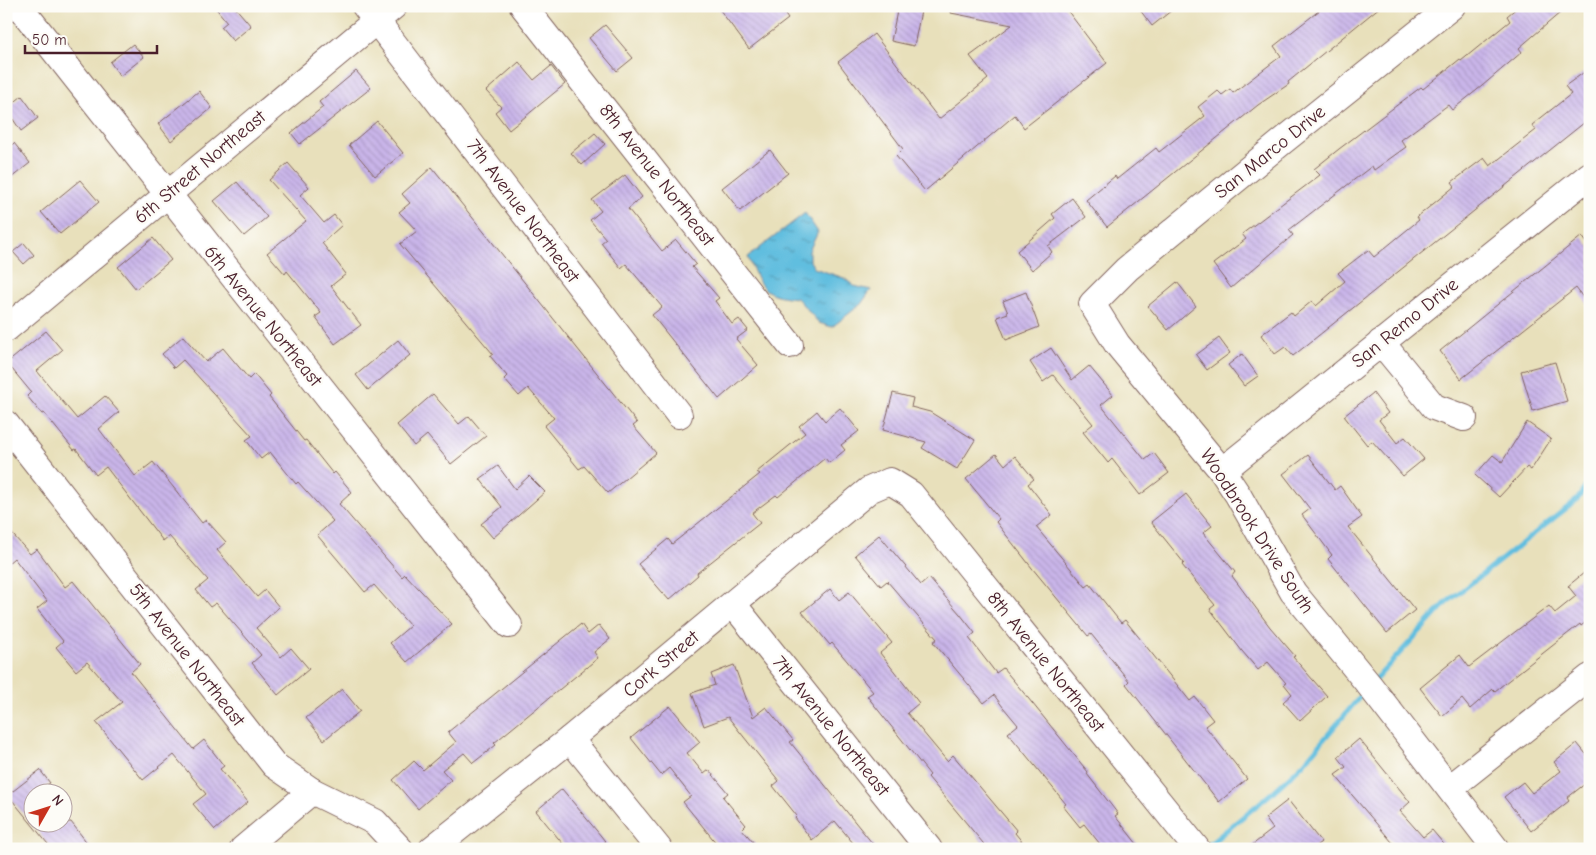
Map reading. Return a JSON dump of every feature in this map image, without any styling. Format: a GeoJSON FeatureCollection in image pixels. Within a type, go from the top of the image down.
{"type":"FeatureCollection","features":[{"type":"Feature","properties":{"kind":"street","name":"6th Avenue Northeast"},"geometry":{"type":"LineString","coordinates":[[19,6],[509,625]]}},
{"type":"Feature","properties":{"kind":"street","name":"8th Avenue Northeast"},"geometry":{"type":"LineString","coordinates":[[523,6],[790,345]]}},
{"type":"Feature","properties":{"kind":"street","name":"San Marco Drive"},"geometry":{"type":"LineString","coordinates":[[1092,304],[1127,269],[1452,6]]}},
{"type":"Feature","properties":{"kind":"street","name":"6th Street Northeast"},"geometry":{"type":"LineString","coordinates":[[6,329],[379,11]]}},
{"type":"Feature","properties":{"kind":"street","name":"7th Avenue Northeast"},"geometry":{"type":"LineString","coordinates":[[379,11],[679,415]]}},
{"type":"Feature","properties":{"kind":"street","name":"San Remo Drive"},"geometry":{"type":"LineString","coordinates":[[1222,471],[1590,176]]}},
{"type":"Feature","properties":{"kind":"street","name":"Woodbrook Drive South"},"geometry":{"type":"LineString","coordinates":[[1092,304],[1118,344],[1222,471],[1238,495],[1293,592],[1450,788]]}},
{"type":"Feature","properties":{"kind":"street"},"geometry":{"type":"LineString","coordinates":[[1381,342],[1434,407],[1464,418]]}},
{"type":"Feature","properties":{"kind":"street","name":"5th Avenue Northeast"},"geometry":{"type":"LineString","coordinates":[[6,424],[274,766],[312,791],[375,822],[400,849]]}},
{"type":"Feature","properties":{"kind":"street","name":"8th Avenue Northeast"},"geometry":{"type":"LineString","coordinates":[[890,481],[911,494],[1190,840]]}},
{"type":"Feature","properties":{"kind":"street","name":"Cork Street"},"geometry":{"type":"LineString","coordinates":[[432,849],[570,739],[870,490],[890,481]]}},
{"type":"Feature","properties":{"kind":"street","name":"7th Avenue Northeast"},"geometry":{"type":"LineString","coordinates":[[732,604],[929,849]]}},
{"type":"Feature","properties":{"kind":"street"},"geometry":{"type":"LineString","coordinates":[[1496,849],[1450,788],[1590,677]]}},
{"type":"Feature","properties":{"kind":"street"},"geometry":{"type":"LineString","coordinates":[[570,739],[659,849]]}},
{"type":"Feature","properties":{"kind":"street"},"geometry":{"type":"LineString","coordinates":[[243,849],[312,791]]}},
{"type":"Feature","properties":{"kind":"water"},"geometry":{"type":"Polygon","coordinates":[[[805,213],[818,232],[809,251],[809,259],[814,268],[844,278],[854,286],[871,290],[861,304],[832,327],[819,323],[797,298],[776,295],[764,288],[756,276],[748,257],[805,213]]]}},
{"type":"Feature","properties":{"kind":"building"},"geometry":{"type":"Polygon","coordinates":[[[214,6],[234,6],[251,26],[233,41],[221,27],[227,22],[214,6]]]}},
{"type":"Feature","properties":{"kind":"building"},"geometry":{"type":"Polygon","coordinates":[[[717,6],[779,6],[788,19],[749,49],[717,6]]]}},
{"type":"Feature","properties":{"kind":"building"},"geometry":{"type":"Polygon","coordinates":[[[898,6],[922,6],[914,46],[891,41],[898,6]]]}},
{"type":"Feature","properties":{"kind":"building"},"geometry":{"type":"Polygon","coordinates":[[[952,6],[1064,6],[1107,63],[1024,128],[1015,115],[925,191],[896,156],[903,149],[838,62],[874,34],[939,119],[988,79],[970,56],[1012,25],[951,13],[952,6]]]}},
{"type":"Feature","properties":{"kind":"building"},"geometry":{"type":"Polygon","coordinates":[[[1137,6],[1177,6],[1152,26],[1137,6]]]}},
{"type":"Feature","properties":{"kind":"building"},"geometry":{"type":"Polygon","coordinates":[[[1325,6],[1381,6],[1288,82],[1289,84],[1258,105],[1107,227],[1086,200],[1115,176],[1117,179],[1156,148],[1159,152],[1205,116],[1198,107],[1218,91],[1222,95],[1230,89],[1233,93],[1281,56],[1274,46],[1325,6]]]}},
{"type":"Feature","properties":{"kind":"building"},"geometry":{"type":"Polygon","coordinates":[[[1519,6],[1568,6],[1519,48],[1522,52],[1482,86],[1452,110],[1448,105],[1401,140],[1406,147],[1374,170],[1372,166],[1289,230],[1293,235],[1231,288],[1213,264],[1246,239],[1242,234],[1320,175],[1314,169],[1339,149],[1421,87],[1423,89],[1460,59],[1461,61],[1510,21],[1507,16],[1519,6]]]}},
{"type":"Feature","properties":{"kind":"building"},"geometry":{"type":"Polygon","coordinates":[[[605,25],[633,58],[617,71],[589,38],[605,25]]]}},
{"type":"Feature","properties":{"kind":"building"},"geometry":{"type":"Polygon","coordinates":[[[133,44],[144,57],[120,76],[110,62],[133,44]]]}},
{"type":"Feature","properties":{"kind":"building"},"geometry":{"type":"Polygon","coordinates":[[[519,62],[534,80],[551,66],[565,84],[509,130],[495,112],[501,107],[486,91],[519,62]]]}},
{"type":"Feature","properties":{"kind":"building"},"geometry":{"type":"Polygon","coordinates":[[[1590,68],[1590,118],[1293,356],[1285,347],[1275,354],[1261,335],[1291,312],[1294,316],[1312,301],[1316,306],[1345,281],[1338,273],[1368,250],[1374,257],[1419,220],[1417,217],[1455,186],[1452,182],[1484,158],[1490,166],[1536,130],[1532,125],[1571,94],[1565,86],[1590,68]]]}},
{"type":"Feature","properties":{"kind":"building"},"geometry":{"type":"Polygon","coordinates":[[[356,71],[371,88],[300,144],[291,133],[323,107],[319,102],[356,71]]]}},
{"type":"Feature","properties":{"kind":"building"},"geometry":{"type":"Polygon","coordinates":[[[199,91],[212,108],[171,141],[158,124],[199,91]]]}},
{"type":"Feature","properties":{"kind":"building"},"geometry":{"type":"Polygon","coordinates":[[[22,96],[38,118],[21,131],[6,109],[22,96]]]}},
{"type":"Feature","properties":{"kind":"building"},"geometry":{"type":"Polygon","coordinates":[[[377,121],[403,153],[375,176],[349,145],[377,121]]]}},
{"type":"Feature","properties":{"kind":"building"},"geometry":{"type":"Polygon","coordinates":[[[595,133],[605,144],[582,165],[571,153],[595,133]]]}},
{"type":"Feature","properties":{"kind":"building"},"geometry":{"type":"Polygon","coordinates":[[[14,143],[30,163],[6,182],[6,150],[14,143]]]}},
{"type":"Feature","properties":{"kind":"building"},"geometry":{"type":"Polygon","coordinates":[[[770,150],[788,173],[740,211],[722,188],[770,150]]]}},
{"type":"Feature","properties":{"kind":"building"},"geometry":{"type":"Polygon","coordinates":[[[288,163],[309,187],[300,195],[324,223],[334,215],[342,225],[322,243],[346,274],[331,286],[361,325],[335,344],[315,317],[321,313],[287,271],[285,274],[267,253],[306,221],[269,180],[288,163]]]}},
{"type":"Feature","properties":{"kind":"building"},"geometry":{"type":"Polygon","coordinates":[[[432,167],[637,423],[633,426],[656,453],[608,493],[584,466],[579,469],[544,426],[554,418],[528,388],[519,396],[504,379],[507,376],[490,356],[493,354],[400,244],[417,231],[399,212],[410,203],[402,194],[432,167]]]}},
{"type":"Feature","properties":{"kind":"building"},"geometry":{"type":"Polygon","coordinates":[[[625,175],[642,197],[628,209],[662,251],[676,240],[696,264],[692,267],[719,298],[715,301],[732,324],[739,319],[748,330],[736,339],[758,365],[719,399],[652,315],[662,307],[626,264],[621,268],[601,243],[606,239],[590,220],[601,211],[592,200],[625,175]]]}},
{"type":"Feature","properties":{"kind":"building"},"geometry":{"type":"Polygon","coordinates":[[[80,180],[99,202],[60,234],[41,212],[80,180]]]}},
{"type":"Feature","properties":{"kind":"building"},"geometry":{"type":"Polygon","coordinates":[[[237,182],[267,217],[244,236],[214,201],[237,182]]]}},
{"type":"Feature","properties":{"kind":"building"},"geometry":{"type":"Polygon","coordinates":[[[1072,198],[1086,217],[1048,246],[1052,252],[1032,270],[1017,251],[1055,218],[1052,214],[1072,198]]]}},
{"type":"Feature","properties":{"kind":"building"},"geometry":{"type":"Polygon","coordinates":[[[1582,236],[1590,247],[1590,307],[1576,288],[1461,379],[1440,351],[1582,236]]]}},
{"type":"Feature","properties":{"kind":"building"},"geometry":{"type":"Polygon","coordinates":[[[153,238],[171,260],[136,289],[118,267],[153,238]]]}},
{"type":"Feature","properties":{"kind":"building"},"geometry":{"type":"Polygon","coordinates":[[[24,243],[34,255],[24,264],[13,252],[24,243]]]}},
{"type":"Feature","properties":{"kind":"building"},"geometry":{"type":"Polygon","coordinates":[[[1177,282],[1196,306],[1168,330],[1148,306],[1177,282]]]}},
{"type":"Feature","properties":{"kind":"building"},"geometry":{"type":"Polygon","coordinates":[[[1026,292],[1039,327],[1006,340],[997,317],[1008,313],[1003,301],[1026,292]]]}},
{"type":"Feature","properties":{"kind":"building"},"geometry":{"type":"Polygon","coordinates":[[[46,331],[62,350],[37,371],[77,419],[105,396],[119,412],[99,429],[135,476],[153,462],[202,523],[206,520],[226,542],[217,550],[257,597],[265,590],[279,607],[256,628],[281,657],[291,648],[309,669],[278,695],[252,663],[261,655],[216,603],[210,607],[196,590],[208,580],[169,536],[163,541],[106,467],[96,475],[76,449],[74,450],[44,413],[42,414],[27,396],[31,392],[7,363],[46,331]]]}},
{"type":"Feature","properties":{"kind":"building"},"geometry":{"type":"Polygon","coordinates":[[[183,336],[206,362],[223,348],[249,379],[254,374],[271,395],[269,397],[304,441],[306,440],[333,474],[335,472],[352,492],[339,504],[402,577],[405,574],[452,624],[407,662],[390,643],[410,626],[374,585],[365,592],[317,535],[333,521],[298,482],[296,484],[270,452],[261,459],[246,440],[252,436],[183,360],[174,368],[162,354],[183,336]]]}},
{"type":"Feature","properties":{"kind":"building"},"geometry":{"type":"Polygon","coordinates":[[[1219,338],[1230,353],[1207,370],[1196,355],[1219,338]]]}},
{"type":"Feature","properties":{"kind":"building"},"geometry":{"type":"Polygon","coordinates":[[[398,340],[410,355],[368,390],[356,375],[398,340]]]}},
{"type":"Feature","properties":{"kind":"building"},"geometry":{"type":"Polygon","coordinates":[[[1051,348],[1072,380],[1089,366],[1113,395],[1101,405],[1145,460],[1154,453],[1169,473],[1140,495],[1112,459],[1108,463],[1083,432],[1093,424],[1053,375],[1043,382],[1030,362],[1051,348]]]}},
{"type":"Feature","properties":{"kind":"building"},"geometry":{"type":"Polygon","coordinates":[[[1242,354],[1258,376],[1244,386],[1228,365],[1242,354]]]}},
{"type":"Feature","properties":{"kind":"building"},"geometry":{"type":"Polygon","coordinates":[[[1555,362],[1567,401],[1533,411],[1521,371],[1555,362]]]}},
{"type":"Feature","properties":{"kind":"building"},"geometry":{"type":"Polygon","coordinates":[[[893,393],[913,398],[911,407],[930,412],[975,440],[957,469],[922,448],[926,442],[883,430],[893,393]]]}},
{"type":"Feature","properties":{"kind":"building"},"geometry":{"type":"Polygon","coordinates":[[[1373,393],[1388,413],[1379,420],[1397,443],[1405,437],[1424,459],[1403,476],[1372,441],[1367,445],[1344,416],[1373,393]]]}},
{"type":"Feature","properties":{"kind":"building"},"geometry":{"type":"Polygon","coordinates":[[[433,394],[459,424],[469,416],[486,436],[451,464],[427,435],[414,446],[397,425],[433,394]]]}},
{"type":"Feature","properties":{"kind":"building"},"geometry":{"type":"Polygon","coordinates":[[[840,408],[859,431],[841,445],[845,450],[829,463],[825,458],[778,497],[776,495],[752,513],[760,523],[697,573],[698,575],[669,600],[638,564],[668,539],[672,544],[760,474],[757,472],[805,433],[799,426],[817,411],[825,421],[840,408]]]}},
{"type":"Feature","properties":{"kind":"building"},"geometry":{"type":"Polygon","coordinates":[[[1527,422],[1551,439],[1531,470],[1527,467],[1499,497],[1475,475],[1493,455],[1502,462],[1527,422]]]}},
{"type":"Feature","properties":{"kind":"building"},"geometry":{"type":"Polygon","coordinates":[[[996,454],[1005,465],[1015,456],[1034,479],[1028,484],[1052,515],[1036,527],[1086,587],[1090,584],[1121,623],[1125,620],[1190,701],[1195,697],[1213,720],[1205,726],[1247,779],[1219,802],[1126,684],[1129,681],[1091,634],[1088,636],[1032,568],[996,522],[999,519],[966,479],[996,454]]]}},
{"type":"Feature","properties":{"kind":"building"},"geometry":{"type":"Polygon","coordinates":[[[1308,455],[1335,490],[1340,486],[1362,517],[1348,527],[1415,610],[1387,633],[1328,559],[1332,555],[1302,515],[1310,509],[1283,474],[1308,455]]]}},
{"type":"Feature","properties":{"kind":"building"},"geometry":{"type":"Polygon","coordinates":[[[498,466],[515,489],[529,476],[545,492],[493,538],[481,524],[502,507],[480,479],[498,466]]]}},
{"type":"Feature","properties":{"kind":"building"},"geometry":{"type":"Polygon","coordinates":[[[1186,494],[1212,526],[1203,533],[1235,572],[1232,576],[1270,627],[1295,656],[1293,657],[1327,696],[1300,721],[1283,702],[1292,694],[1284,684],[1286,683],[1268,662],[1258,670],[1242,651],[1210,609],[1215,605],[1182,565],[1184,563],[1151,522],[1186,494]]]}},
{"type":"Feature","properties":{"kind":"building"},"geometry":{"type":"Polygon","coordinates":[[[6,527],[30,554],[37,549],[65,587],[73,581],[140,664],[131,672],[193,749],[204,740],[224,766],[220,769],[248,802],[215,830],[193,804],[206,794],[174,755],[143,780],[96,722],[122,702],[87,662],[76,671],[56,647],[63,641],[37,609],[47,601],[14,558],[6,565],[6,527]]]}},
{"type":"Feature","properties":{"kind":"building"},"geometry":{"type":"Polygon","coordinates":[[[879,535],[921,585],[929,578],[960,614],[975,633],[969,638],[996,673],[1003,668],[1028,698],[1088,772],[1087,774],[1118,814],[1115,816],[1141,849],[1104,849],[1084,824],[1080,827],[1063,806],[1066,804],[1008,733],[1018,725],[994,695],[984,703],[933,642],[937,639],[887,581],[881,586],[855,555],[879,535]]]}},
{"type":"Feature","properties":{"kind":"building"},"geometry":{"type":"Polygon","coordinates":[[[1590,568],[1590,619],[1581,626],[1580,624],[1495,691],[1493,689],[1470,709],[1462,699],[1442,716],[1420,688],[1460,655],[1469,667],[1549,606],[1555,613],[1576,596],[1568,586],[1590,568]]]}},
{"type":"Feature","properties":{"kind":"building"},"geometry":{"type":"Polygon","coordinates":[[[830,589],[839,600],[849,592],[892,643],[880,653],[919,703],[907,713],[947,761],[953,755],[1017,831],[1015,833],[1028,849],[988,849],[928,777],[930,775],[867,696],[873,692],[832,643],[830,645],[802,612],[830,589]]]}},
{"type":"Feature","properties":{"kind":"building"},"geometry":{"type":"Polygon","coordinates":[[[581,624],[588,634],[599,625],[610,639],[594,652],[598,658],[494,743],[496,745],[473,763],[464,753],[442,770],[451,780],[418,809],[393,780],[414,761],[423,770],[456,742],[448,732],[581,624]]]}},
{"type":"Feature","properties":{"kind":"building"},"geometry":{"type":"Polygon","coordinates":[[[734,665],[753,717],[766,707],[793,740],[790,742],[877,849],[858,849],[835,821],[812,840],[795,818],[797,816],[773,786],[779,781],[728,717],[704,726],[692,693],[715,685],[711,674],[734,665]]]}},
{"type":"Feature","properties":{"kind":"building"},"geometry":{"type":"Polygon","coordinates":[[[342,689],[360,711],[324,740],[306,718],[342,689]]]}},
{"type":"Feature","properties":{"kind":"building"},"geometry":{"type":"Polygon","coordinates":[[[670,706],[700,742],[687,753],[704,774],[709,770],[728,793],[723,797],[746,825],[742,829],[759,849],[721,849],[683,802],[691,796],[669,768],[661,775],[631,738],[670,706]]]}},
{"type":"Feature","properties":{"kind":"building"},"geometry":{"type":"Polygon","coordinates":[[[1359,739],[1410,802],[1400,811],[1423,837],[1432,830],[1448,849],[1398,849],[1335,775],[1346,767],[1338,757],[1359,739]]]}},
{"type":"Feature","properties":{"kind":"building"},"geometry":{"type":"Polygon","coordinates":[[[1577,743],[1590,759],[1590,780],[1567,798],[1569,801],[1531,831],[1504,797],[1523,782],[1532,793],[1561,771],[1554,762],[1577,743]]]}},
{"type":"Feature","properties":{"kind":"building"},"geometry":{"type":"Polygon","coordinates":[[[40,770],[49,782],[25,782],[40,770]]]}},
{"type":"Feature","properties":{"kind":"building"},"geometry":{"type":"Polygon","coordinates":[[[22,784],[22,812],[8,795],[22,784]]]}},
{"type":"Feature","properties":{"kind":"building"},"geometry":{"type":"Polygon","coordinates":[[[562,789],[611,849],[567,849],[536,811],[562,789]]]}},
{"type":"Feature","properties":{"kind":"building"},"geometry":{"type":"Polygon","coordinates":[[[1288,800],[1321,842],[1312,849],[1247,849],[1273,829],[1265,818],[1288,800]]]}},
{"type":"Feature","properties":{"kind":"building"},"geometry":{"type":"Polygon","coordinates":[[[72,823],[92,849],[52,849],[38,832],[72,832],[72,823]]]}},
{"type":"Feature","properties":{"kind":"waterway"},"geometry":{"type":"LineString","coordinates":[[1375,680],[1446,603],[1577,500],[1590,480]]}},
{"type":"Feature","properties":{"kind":"waterway"},"geometry":{"type":"LineString","coordinates":[[1205,848],[1273,792],[1303,764],[1364,692]]}}]}
